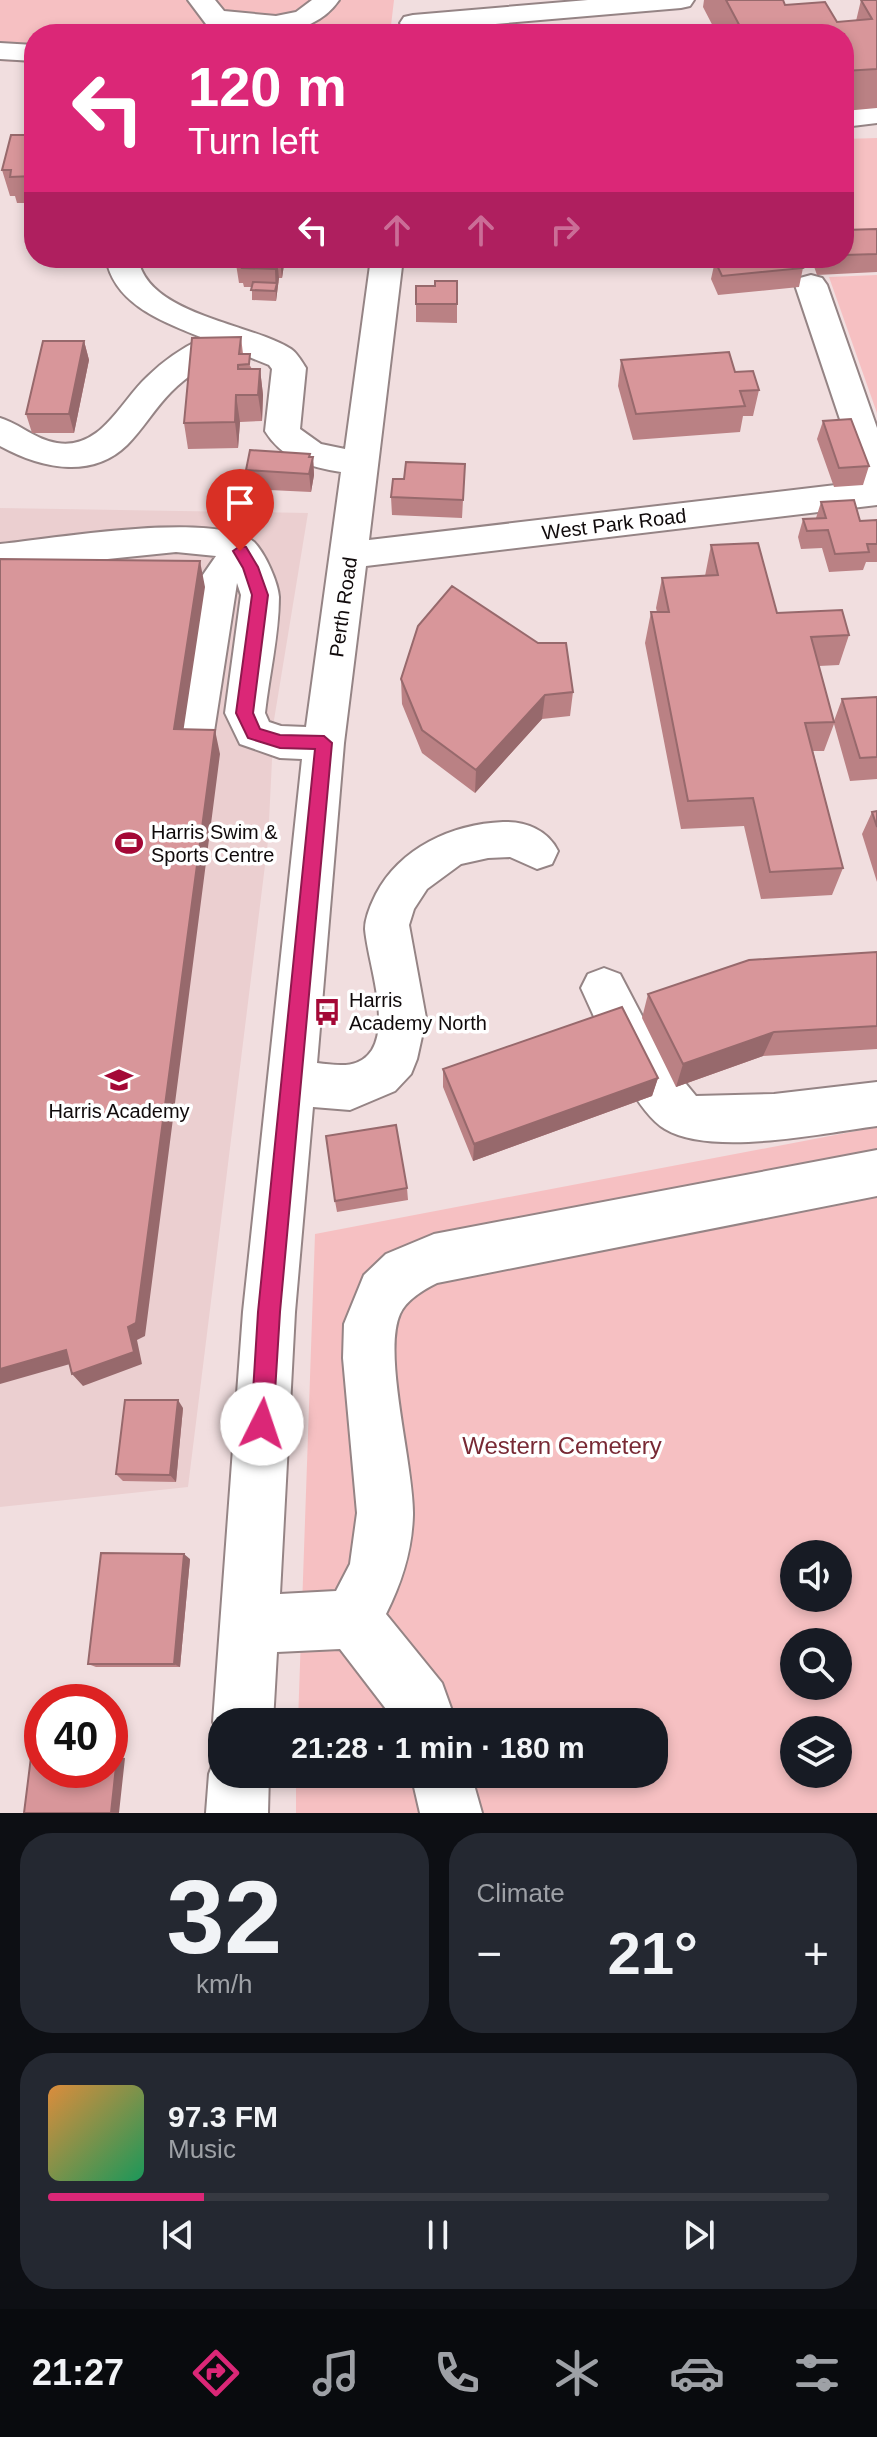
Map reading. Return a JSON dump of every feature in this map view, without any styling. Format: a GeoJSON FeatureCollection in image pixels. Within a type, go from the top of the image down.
{"type":"FeatureCollection","features":[{"type":"Feature","properties":{"kind":"street"},"geometry":{"type":"LineString","coordinates":[[201,0],[215,18],[272,22],[298,21],[312,16],[326,0]]}},
{"type":"Feature","properties":{"kind":"street"},"geometry":{"type":"LineString","coordinates":[[413,19],[681,0]]}},
{"type":"Feature","properties":{"kind":"street"},"geometry":{"type":"LineString","coordinates":[[0,51],[24,52]]}},
{"type":"Feature","properties":{"kind":"street"},"geometry":{"type":"LineString","coordinates":[[854,117],[877,114]]}},
{"type":"Feature","properties":{"kind":"street"},"geometry":{"type":"LineString","coordinates":[[125,268],[136,290],[171,313],[281,357],[289,368],[282,431],[291,443],[306,454],[362,468]]}},
{"type":"Feature","properties":{"kind":"street","name":"Perth Road"},"geometry":{"type":"LineString","coordinates":[[244,1708],[269,1312],[324,743],[386,268]]}},
{"type":"Feature","properties":{"kind":"street"},"geometry":{"type":"LineString","coordinates":[[811,285],[877,479]]}},
{"type":"Feature","properties":{"kind":"street"},"geometry":{"type":"LineString","coordinates":[[0,430],[26,448],[56,457],[88,453],[111,441],[159,384],[193,355],[232,337]]}},
{"type":"Feature","properties":{"kind":"street","name":"West Park Road"},"geometry":{"type":"LineString","coordinates":[[350,555],[877,493]]}},
{"type":"Feature","properties":{"kind":"street"},"geometry":{"type":"LineString","coordinates":[[0,557],[176,539],[217,542],[240,551],[250,567],[260,595],[245,713],[254,733],[280,742],[324,743]]}},
{"type":"Feature","properties":{"kind":"street"},"geometry":{"type":"LineString","coordinates":[[182,740],[193,738],[217,582],[240,551]]}},
{"type":"Feature","properties":{"kind":"street"},"geometry":{"type":"LineString","coordinates":[[292,1083],[350,1088],[378,1076],[394,1059],[403,1018],[387,925],[394,903],[412,876],[449,850],[488,840],[516,839],[537,851]]}},
{"type":"Feature","properties":{"kind":"street"},"geometry":{"type":"LineString","coordinates":[[604,988],[659,1090],[684,1116],[713,1121],[877,1104]]}},
{"type":"Feature","properties":{"kind":"street"},"geometry":{"type":"LineString","coordinates":[[353,1619],[378,1570],[385,1513],[369,1358],[370,1324],[382,1293],[404,1272],[449,1256],[877,1173]]}},
{"type":"Feature","properties":{"kind":"street"},"geometry":{"type":"LineString","coordinates":[[250,1625],[353,1619]]}},
{"type":"Feature","properties":{"kind":"street"},"geometry":{"type":"LineString","coordinates":[[353,1619],[422,1708]]}},
{"type":"Feature","properties":{"kind":"street"},"geometry":{"type":"LineString","coordinates":[[237,1813],[238,1788]]}},
{"type":"Feature","properties":{"kind":"street"},"geometry":{"type":"LineString","coordinates":[[445,1788],[451,1813]]}},
{"type":"Feature","properties":{"kind":"shaded area","name":"Harris Academy"},"geometry":{"type":"Polygon","coordinates":[[[0,508],[308,513],[274,720],[268,841],[188,1487],[0,1507],[0,508]]]}},
{"type":"Feature","properties":{"kind":"green space"},"geometry":{"type":"Polygon","coordinates":[[[0,0],[394,0],[391,24],[24,24],[24,62],[0,61],[0,0]]]}},
{"type":"Feature","properties":{"kind":"green space"},"geometry":{"type":"Polygon","coordinates":[[[877,138],[877,231],[854,232],[854,139],[877,138]]]}},
{"type":"Feature","properties":{"kind":"green space"},"geometry":{"type":"Polygon","coordinates":[[[877,275],[877,413],[829,277],[877,275]]]}},
{"type":"Feature","properties":{"kind":"green space","name":"Western Cemetery"},"geometry":{"type":"Polygon","coordinates":[[[877,1127],[877,1813],[296,1813],[296,1788],[668,1788],[668,1708],[298,1708],[315,1234],[877,1127]]]}},
{"type":"Feature","properties":{"kind":"building"},"geometry":{"type":"Polygon","coordinates":[[[726,0],[783,0],[785,5],[825,2],[837,22],[872,19],[861,0],[877,0],[877,69],[854,70],[854,24],[739,24],[726,0]]]}},
{"type":"Feature","properties":{"kind":"building"},"geometry":{"type":"Polygon","coordinates":[[[11,135],[24,135],[24,176],[10,177],[11,170],[2,170],[11,135]]]}},
{"type":"Feature","properties":{"kind":"building"},"geometry":{"type":"Polygon","coordinates":[[[877,229],[877,254],[854,255],[854,230],[877,229]]]}},
{"type":"Feature","properties":{"kind":"building"},"geometry":{"type":"Polygon","coordinates":[[[718,268],[803,268],[722,276],[718,268]]]}},
{"type":"Feature","properties":{"kind":"building"},"geometry":{"type":"Polygon","coordinates":[[[435,281],[457,281],[457,304],[416,304],[416,286],[435,286],[435,281]]]}},
{"type":"Feature","properties":{"kind":"building"},"geometry":{"type":"Polygon","coordinates":[[[253,282],[277,283],[275,291],[251,290],[253,282]]]}},
{"type":"Feature","properties":{"kind":"building"},"geometry":{"type":"Polygon","coordinates":[[[241,337],[239,354],[250,354],[249,364],[238,365],[238,369],[260,369],[258,395],[236,395],[235,422],[184,423],[192,338],[241,337]]]}},
{"type":"Feature","properties":{"kind":"building"},"geometry":{"type":"Polygon","coordinates":[[[43,341],[84,341],[69,414],[26,414],[43,341]]]}},
{"type":"Feature","properties":{"kind":"building"},"geometry":{"type":"Polygon","coordinates":[[[729,352],[735,372],[753,371],[759,390],[740,391],[745,406],[636,414],[621,360],[729,352]]]}},
{"type":"Feature","properties":{"kind":"building"},"geometry":{"type":"Polygon","coordinates":[[[851,419],[869,466],[839,468],[823,421],[851,419]]]}},
{"type":"Feature","properties":{"kind":"building"},"geometry":{"type":"Polygon","coordinates":[[[250,450],[310,454],[309,457],[313,457],[309,474],[246,470],[250,450]]]}},
{"type":"Feature","properties":{"kind":"building"},"geometry":{"type":"Polygon","coordinates":[[[406,462],[465,464],[463,500],[391,497],[393,479],[404,479],[406,462]]]}},
{"type":"Feature","properties":{"kind":"building"},"geometry":{"type":"Polygon","coordinates":[[[854,500],[860,521],[877,520],[877,544],[867,544],[869,552],[835,554],[828,530],[807,531],[803,519],[826,518],[821,502],[854,500]]]}},
{"type":"Feature","properties":{"kind":"building"},"geometry":{"type":"Polygon","coordinates":[[[758,543],[777,613],[842,610],[849,635],[811,637],[834,722],[805,723],[843,868],[770,872],[753,798],[688,801],[651,612],[669,612],[662,578],[718,575],[711,545],[758,543]]]}},
{"type":"Feature","properties":{"kind":"building"},"geometry":{"type":"Polygon","coordinates":[[[0,559],[200,561],[174,729],[215,730],[136,1323],[128,1327],[134,1352],[72,1374],[66,1350],[0,1369],[0,559]]]}},
{"type":"Feature","properties":{"kind":"building"},"geometry":{"type":"Polygon","coordinates":[[[452,586],[538,643],[566,643],[573,692],[545,695],[476,770],[422,730],[401,679],[418,626],[452,586]]]}},
{"type":"Feature","properties":{"kind":"building"},"geometry":{"type":"Polygon","coordinates":[[[877,697],[877,757],[860,758],[842,699],[877,697]]]}},
{"type":"Feature","properties":{"kind":"building"},"geometry":{"type":"Polygon","coordinates":[[[877,952],[877,1026],[774,1032],[683,1064],[648,994],[749,960],[877,952]]]}},
{"type":"Feature","properties":{"kind":"building"},"geometry":{"type":"Polygon","coordinates":[[[622,1007],[658,1078],[474,1144],[443,1069],[622,1007]]]}},
{"type":"Feature","properties":{"kind":"building"},"geometry":{"type":"Polygon","coordinates":[[[396,1125],[407,1188],[335,1201],[326,1136],[396,1125]]]}},
{"type":"Feature","properties":{"kind":"building"},"geometry":{"type":"Polygon","coordinates":[[[125,1400],[178,1400],[170,1475],[116,1474],[125,1400]]]}},
{"type":"Feature","properties":{"kind":"building"},"geometry":{"type":"Polygon","coordinates":[[[101,1553],[184,1554],[174,1664],[88,1664],[101,1553]]]}},
{"type":"Feature","properties":{"kind":"building"},"geometry":{"type":"Polygon","coordinates":[[[27,1788],[114,1788],[111,1813],[24,1813],[27,1788]]]}},
{"type":"Feature","properties":{"kind":"place","name":"Harris Swim & Sports Centre"},"geometry":{"type":"Point","coordinates":[129,843]}},
{"type":"Feature","properties":{"kind":"place","name":"Harris Academy North"},"geometry":{"type":"Point","coordinates":[327,1012]}},
{"type":"Feature","properties":{"kind":"place","name":"Harris Academy"},"geometry":{"type":"Point","coordinates":[119,1080]}},
{"type":"Feature","properties":{"kind":"route"},"geometry":{"type":"LineString","coordinates":[[240,551],[250,567],[260,595],[245,713],[254,733],[280,742],[324,743],[269,1312],[262,1424]]}}]}
